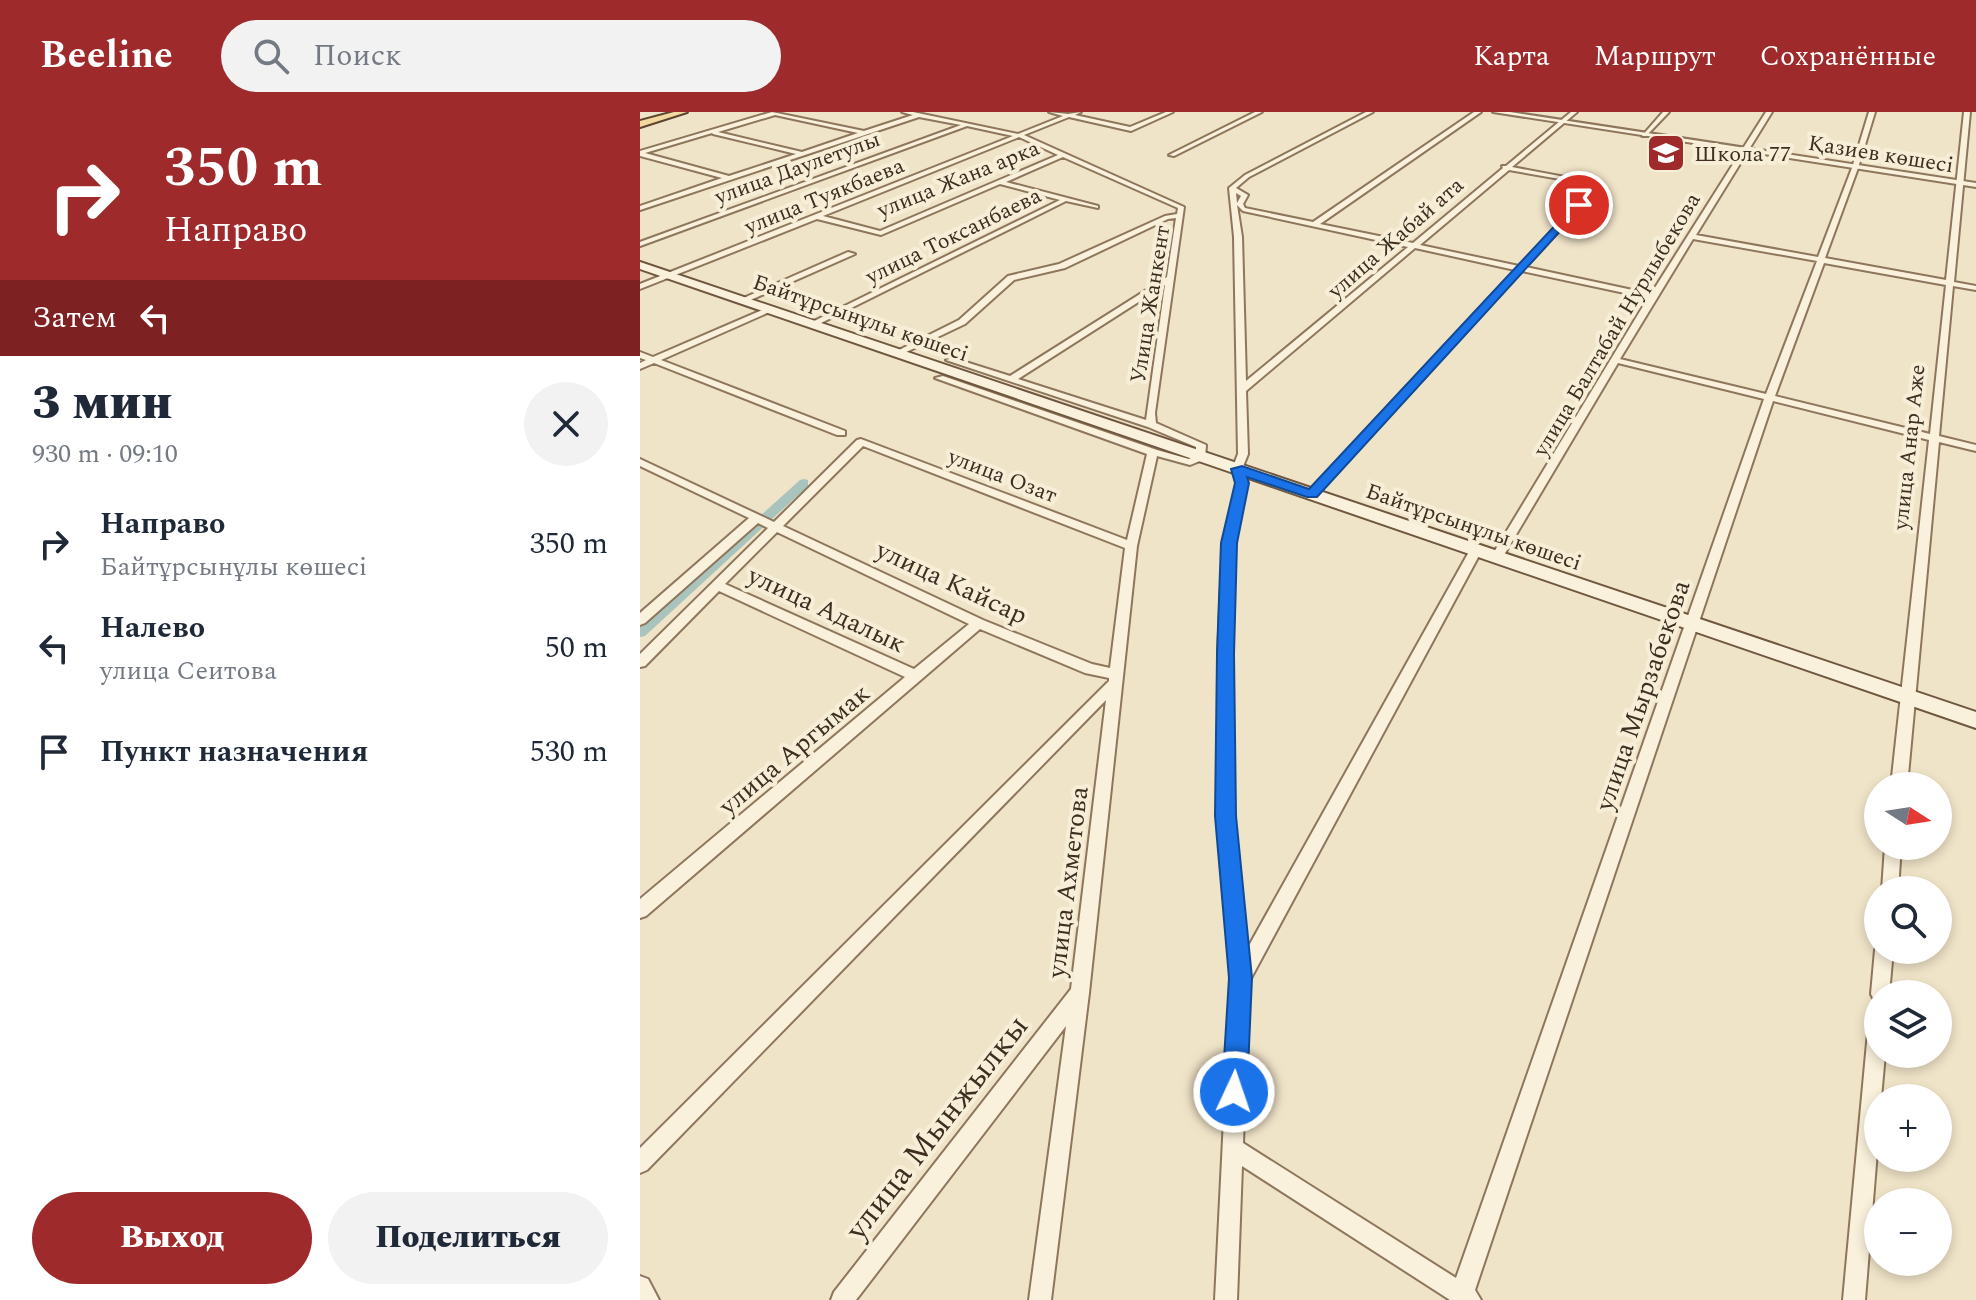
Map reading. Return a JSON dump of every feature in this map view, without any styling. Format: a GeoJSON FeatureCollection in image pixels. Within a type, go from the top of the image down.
{"type":"FeatureCollection","features":[{"type":"Feature","properties":{"kind":"main road"},"geometry":{"type":"LineString","coordinates":[[640,122],[669,112]]}},
{"type":"Feature","properties":{"kind":"main road"},"geometry":{"type":"LineString","coordinates":[[640,122],[683,112]]}},
{"type":"Feature","properties":{"kind":"main road","name":"Байтұрсынұлы көшесі"},"geometry":{"type":"LineString","coordinates":[[640,265],[1976,720]]}},
{"type":"Feature","properties":{"kind":"street","name":"Улица Жанкент"},"geometry":{"type":"LineString","coordinates":[[905,112],[1021,136],[1179,204],[1181,216],[1169,279],[1150,413],[1151,425]]}},
{"type":"Feature","properties":{"kind":"street"},"geometry":{"type":"LineString","coordinates":[[1052,112],[1131,129],[1170,112]]}},
{"type":"Feature","properties":{"kind":"street","name":"улица Туякбаева"},"geometry":{"type":"LineString","coordinates":[[640,287],[1078,112]]}},
{"type":"Feature","properties":{"kind":"street"},"geometry":{"type":"LineString","coordinates":[[1172,155],[1259,112]]}},
{"type":"Feature","properties":{"kind":"street"},"geometry":{"type":"LineString","coordinates":[[1232,188],[1247,176],[1370,112]]}},
{"type":"Feature","properties":{"kind":"street"},"geometry":{"type":"LineString","coordinates":[[1315,224],[1478,112]]}},
{"type":"Feature","properties":{"kind":"street","name":"Қазиев көшесі"},"geometry":{"type":"LineString","coordinates":[[1496,112],[1976,185]]}},
{"type":"Feature","properties":{"kind":"street","name":"улица Жабай ата"},"geometry":{"type":"LineString","coordinates":[[1240,391],[1415,246],[1504,167],[1574,112]]}},
{"type":"Feature","properties":{"kind":"street"},"geometry":{"type":"LineString","coordinates":[[1644,135],[1666,112]]}},
{"type":"Feature","properties":{"kind":"street","name":"улица Балтабай Нурлыбекова"},"geometry":{"type":"LineString","coordinates":[[1497,557],[1690,236],[1769,112]]}},
{"type":"Feature","properties":{"kind":"street","name":"улица Мырзабекова"},"geometry":{"type":"LineString","coordinates":[[1466,1297],[1692,624],[1770,397],[1855,168],[1872,112]]}},
{"type":"Feature","properties":{"kind":"street","name":"улица Анар Аже"},"geometry":{"type":"LineString","coordinates":[[1900,772],[1967,112]]}},
{"type":"Feature","properties":{"kind":"street"},"geometry":{"type":"LineString","coordinates":[[640,154],[777,113],[864,133]]}},
{"type":"Feature","properties":{"kind":"street"},"geometry":{"type":"LineString","coordinates":[[640,208],[919,115]]}},
{"type":"Feature","properties":{"kind":"street","name":"улица Даулетулы"},"geometry":{"type":"LineString","coordinates":[[640,244],[966,124]]}},
{"type":"Feature","properties":{"kind":"street"},"geometry":{"type":"LineString","coordinates":[[713,132],[802,154]]}},
{"type":"Feature","properties":{"kind":"street"},"geometry":{"type":"LineString","coordinates":[[640,154],[728,178]]}},
{"type":"Feature","properties":{"kind":"street","name":"улица Жана арка"},"geometry":{"type":"LineString","coordinates":[[818,216],[881,233],[1065,154]]}},
{"type":"Feature","properties":{"kind":"street"},"geometry":{"type":"LineString","coordinates":[[1312,494],[1599,184],[1504,167]]}},
{"type":"Feature","properties":{"kind":"street"},"geometry":{"type":"LineString","coordinates":[[999,182],[1096,207]]}},
{"type":"Feature","properties":{"kind":"street"},"geometry":{"type":"LineString","coordinates":[[1232,188],[1245,195],[1240,204],[1243,209],[1653,297]]}},
{"type":"Feature","properties":{"kind":"street"},"geometry":{"type":"LineString","coordinates":[[1226,1300],[1240,978],[1226,816],[1229,543],[1242,483],[1237,469],[1243,454],[1238,237],[1232,188]]}},
{"type":"Feature","properties":{"kind":"street","name":"улица Токсанбаева"},"geometry":{"type":"LineString","coordinates":[[812,324],[1066,199]]}},
{"type":"Feature","properties":{"kind":"street"},"geometry":{"type":"LineString","coordinates":[[640,200],[653,203]]}},
{"type":"Feature","properties":{"kind":"street"},"geometry":{"type":"LineString","coordinates":[[897,353],[962,322],[1016,276],[1062,266],[1167,217],[1181,216]]}},
{"type":"Feature","properties":{"kind":"street"},"geometry":{"type":"LineString","coordinates":[[1690,236],[1976,288]]}},
{"type":"Feature","properties":{"kind":"street"},"geometry":{"type":"LineString","coordinates":[[743,300],[851,254]]}},
{"type":"Feature","properties":{"kind":"street"},"geometry":{"type":"LineString","coordinates":[[1012,379],[1169,279]]}},
{"type":"Feature","properties":{"kind":"street"},"geometry":{"type":"LineString","coordinates":[[640,366],[770,310]]}},
{"type":"Feature","properties":{"kind":"street"},"geometry":{"type":"LineString","coordinates":[[640,355],[841,433]]}},
{"type":"Feature","properties":{"kind":"street"},"geometry":{"type":"LineString","coordinates":[[940,378],[1153,452],[1190,462],[1201,457],[1201,445],[1151,425],[950,360]]}},
{"type":"Feature","properties":{"kind":"street"},"geometry":{"type":"LineString","coordinates":[[1615,360],[1976,448]]}},
{"type":"Feature","properties":{"kind":"street","name":"улица Озат"},"geometry":{"type":"LineString","coordinates":[[774,526],[861,442],[1131,546]]}},
{"type":"Feature","properties":{"kind":"street","name":"улица Ахметова"},"geometry":{"type":"LineString","coordinates":[[1040,1300],[1080,993],[1131,546],[1146,470],[1153,452]]}},
{"type":"Feature","properties":{"kind":"street"},"geometry":{"type":"LineString","coordinates":[[640,462],[756,518],[640,620]]}},
{"type":"Feature","properties":{"kind":"street","name":"улица Кайсар"},"geometry":{"type":"LineString","coordinates":[[756,518],[978,623],[1116,678]]}},
{"type":"Feature","properties":{"kind":"street"},"geometry":{"type":"LineString","coordinates":[[640,662],[774,526]]}},
{"type":"Feature","properties":{"kind":"street"},"geometry":{"type":"LineString","coordinates":[[1240,978],[1476,550]]}},
{"type":"Feature","properties":{"kind":"street","name":"улица Адалык"},"geometry":{"type":"LineString","coordinates":[[718,586],[916,676]]}},
{"type":"Feature","properties":{"kind":"street","name":"улица Аргымак"},"geometry":{"type":"LineString","coordinates":[[640,910],[978,623]]}},
{"type":"Feature","properties":{"kind":"street"},"geometry":{"type":"LineString","coordinates":[[640,1163],[1116,678]]}},
{"type":"Feature","properties":{"kind":"street","name":"улица Мынжылкы"},"geometry":{"type":"LineString","coordinates":[[842,1300],[1080,993]]}},
{"type":"Feature","properties":{"kind":"street"},"geometry":{"type":"LineString","coordinates":[[1854,1300],[1874,1068]]}},
{"type":"Feature","properties":{"kind":"street"},"geometry":{"type":"LineString","coordinates":[[1232,1148],[1466,1297]]}},
{"type":"Feature","properties":{"kind":"street"},"geometry":{"type":"LineString","coordinates":[[640,1287],[648,1300]]}},
{"type":"Feature","properties":{"kind":"waterway"},"geometry":{"type":"LineString","coordinates":[[640,632],[804,483]]}},
{"type":"Feature","properties":{"kind":"place","name":"Школа 77"},"geometry":{"type":"Point","coordinates":[1666,153]}},
{"type":"Feature","properties":{"kind":"route"},"geometry":{"type":"LineString","coordinates":[[1234,1092],[1240,978],[1231,906],[1226,816],[1225,654],[1229,543],[1242,483],[1237,469],[1312,494],[1579,205]]}}]}
